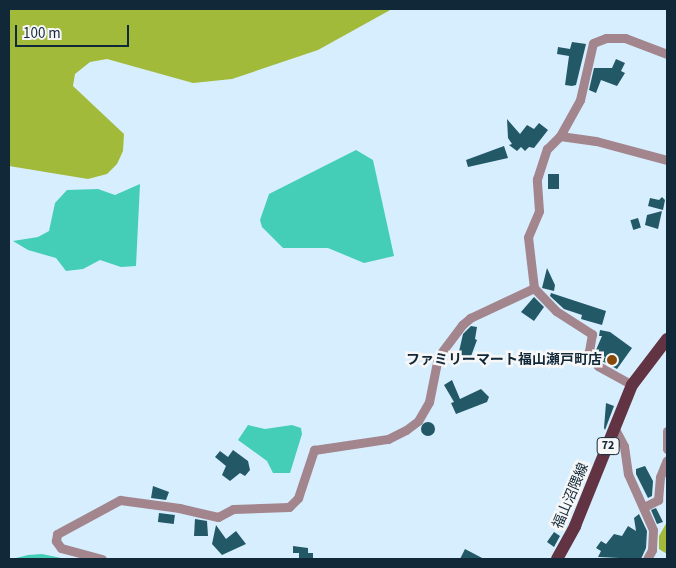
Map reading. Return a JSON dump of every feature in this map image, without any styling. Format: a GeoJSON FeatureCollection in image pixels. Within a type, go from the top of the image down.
{"type":"FeatureCollection","features":[{"type":"Feature","properties":{"kind":"main road","name":"福山沼隈線"},"geometry":{"type":"LineString","coordinates":[[557,559],[575,526],[632,385],[667,338]]}},
{"type":"Feature","properties":{"kind":"street"},"geometry":{"type":"LineString","coordinates":[[632,385],[598,366],[589,351],[592,334],[556,311],[534,288],[528,237],[539,210],[537,179],[547,149],[560,136],[580,100],[593,43],[606,38],[625,38],[667,54]]}},
{"type":"Feature","properties":{"kind":"street"},"geometry":{"type":"LineString","coordinates":[[560,136],[596,141],[667,160]]}},
{"type":"Feature","properties":{"kind":"street"},"geometry":{"type":"LineString","coordinates":[[102,559],[61,548],[56,541],[57,534],[120,500],[179,508],[218,518],[233,509],[289,507],[298,498],[314,450],[388,439],[406,430],[418,421],[429,402],[438,357],[462,325],[470,318],[534,288]]}},
{"type":"Feature","properties":{"kind":"street"},"geometry":{"type":"LineString","coordinates":[[615,429],[624,446],[628,474],[653,530],[652,550],[647,559]]}},
{"type":"Feature","properties":{"kind":"street"},"geometry":{"type":"LineString","coordinates":[[667,431],[667,449]]}},
{"type":"Feature","properties":{"kind":"street"},"geometry":{"type":"LineString","coordinates":[[644,507],[658,500],[660,477],[667,460]]}},
{"type":"Feature","properties":{"kind":"shaded area"},"geometry":{"type":"Polygon","coordinates":[[[9,9],[392,9],[318,50],[232,79],[193,83],[107,59],[90,62],[75,74],[73,86],[124,134],[123,151],[117,164],[107,174],[88,179],[9,166],[9,9]]]}},
{"type":"Feature","properties":{"kind":"shaded area"},"geometry":{"type":"Polygon","coordinates":[[[356,150],[373,160],[394,256],[364,263],[328,248],[283,248],[262,227],[260,220],[269,194],[356,150]]]}},
{"type":"Feature","properties":{"kind":"shaded area"},"geometry":{"type":"Polygon","coordinates":[[[140,184],[136,266],[121,267],[100,260],[83,269],[66,271],[56,258],[28,250],[13,241],[38,237],[49,231],[55,203],[67,190],[98,189],[115,195],[140,184]]]}},
{"type":"Feature","properties":{"kind":"shaded area"},"geometry":{"type":"Polygon","coordinates":[[[248,425],[265,429],[292,425],[301,428],[302,434],[290,473],[273,473],[267,461],[238,440],[248,425]]]}},
{"type":"Feature","properties":{"kind":"shaded area"},"geometry":{"type":"Polygon","coordinates":[[[667,522],[667,554],[659,549],[659,536],[667,522]]]}},
{"type":"Feature","properties":{"kind":"shaded area"},"geometry":{"type":"Polygon","coordinates":[[[42,554],[66,559],[12,559],[28,555],[42,554]]]}},
{"type":"Feature","properties":{"kind":"building"},"geometry":{"type":"Polygon","coordinates":[[[572,42],[586,44],[576,85],[572,86],[565,85],[569,56],[557,54],[558,47],[570,49],[572,42]]]}},
{"type":"Feature","properties":{"kind":"building"},"geometry":{"type":"Polygon","coordinates":[[[616,59],[625,63],[621,71],[625,73],[617,86],[601,80],[596,93],[589,90],[594,68],[612,68],[616,59]]]}},
{"type":"Feature","properties":{"kind":"building"},"geometry":{"type":"Polygon","coordinates":[[[507,119],[520,134],[527,125],[534,129],[539,123],[548,130],[534,148],[529,147],[525,151],[521,147],[517,151],[509,145],[512,144],[508,138],[507,119]]]}},
{"type":"Feature","properties":{"kind":"building"},"geometry":{"type":"Polygon","coordinates":[[[504,146],[508,158],[468,167],[466,160],[504,146]]]}},
{"type":"Feature","properties":{"kind":"building"},"geometry":{"type":"Polygon","coordinates":[[[548,174],[559,174],[559,189],[548,189],[548,174]]]}},
{"type":"Feature","properties":{"kind":"building"},"geometry":{"type":"Polygon","coordinates":[[[662,197],[665,200],[663,210],[648,206],[650,198],[659,200],[662,197]]]}},
{"type":"Feature","properties":{"kind":"building"},"geometry":{"type":"Polygon","coordinates":[[[662,211],[658,229],[645,225],[647,215],[662,211]]]}},
{"type":"Feature","properties":{"kind":"building"},"geometry":{"type":"Polygon","coordinates":[[[638,218],[641,228],[633,230],[630,220],[638,218]]]}},
{"type":"Feature","properties":{"kind":"building"},"geometry":{"type":"Polygon","coordinates":[[[547,268],[555,285],[554,291],[542,288],[547,268]]]}},
{"type":"Feature","properties":{"kind":"building"},"geometry":{"type":"Polygon","coordinates":[[[551,293],[606,311],[602,325],[581,319],[582,315],[564,309],[550,296],[551,293]]]}},
{"type":"Feature","properties":{"kind":"building"},"geometry":{"type":"Polygon","coordinates":[[[534,297],[544,307],[534,321],[521,312],[534,297]]]}},
{"type":"Feature","properties":{"kind":"building"},"geometry":{"type":"Polygon","coordinates":[[[471,326],[477,327],[475,339],[477,340],[470,359],[458,356],[463,334],[471,326]]]}},
{"type":"Feature","properties":{"kind":"building"},"geometry":{"type":"Polygon","coordinates":[[[600,330],[610,332],[632,348],[617,369],[602,361],[605,357],[596,350],[602,336],[599,336],[600,330]]]}},
{"type":"Feature","properties":{"kind":"building"},"geometry":{"type":"Polygon","coordinates":[[[452,380],[460,399],[481,389],[489,397],[487,402],[456,414],[451,403],[454,402],[444,385],[452,380]]]}},
{"type":"Feature","properties":{"kind":"building"},"geometry":{"type":"Polygon","coordinates":[[[606,403],[614,406],[605,430],[604,428],[606,403]]]}},
{"type":"Feature","properties":{"kind":"building"},"geometry":{"type":"Polygon","coordinates":[[[425,422],[431,422],[435,429],[431,436],[425,436],[421,432],[421,426],[425,422]]]}},
{"type":"Feature","properties":{"kind":"building"},"geometry":{"type":"Polygon","coordinates":[[[233,450],[248,461],[250,470],[245,476],[240,473],[230,481],[222,475],[226,466],[215,457],[220,451],[228,457],[233,450]]]}},
{"type":"Feature","properties":{"kind":"building"},"geometry":{"type":"Polygon","coordinates":[[[645,466],[653,481],[652,496],[648,498],[636,474],[636,469],[645,466]]]}},
{"type":"Feature","properties":{"kind":"building"},"geometry":{"type":"Polygon","coordinates":[[[153,486],[169,492],[166,500],[151,498],[153,486]]]}},
{"type":"Feature","properties":{"kind":"building"},"geometry":{"type":"Polygon","coordinates":[[[656,508],[663,522],[657,524],[651,510],[656,508]]]}},
{"type":"Feature","properties":{"kind":"building"},"geometry":{"type":"Polygon","coordinates":[[[159,513],[175,515],[174,524],[158,522],[159,513]]]}},
{"type":"Feature","properties":{"kind":"building"},"geometry":{"type":"Polygon","coordinates":[[[639,514],[647,531],[646,548],[641,559],[598,557],[601,551],[596,548],[601,541],[606,544],[614,534],[622,536],[628,526],[636,531],[634,518],[639,514]]]}},
{"type":"Feature","properties":{"kind":"building"},"geometry":{"type":"Polygon","coordinates":[[[195,519],[207,521],[208,536],[194,536],[195,519]]]}},
{"type":"Feature","properties":{"kind":"building"},"geometry":{"type":"Polygon","coordinates":[[[216,525],[226,539],[236,531],[246,544],[222,555],[212,544],[216,525]]]}},
{"type":"Feature","properties":{"kind":"building"},"geometry":{"type":"Polygon","coordinates":[[[554,532],[560,536],[554,547],[547,542],[554,532]]]}},
{"type":"Feature","properties":{"kind":"building"},"geometry":{"type":"Polygon","coordinates":[[[293,546],[308,548],[308,553],[313,553],[313,559],[299,559],[299,553],[293,553],[293,546]]]}},
{"type":"Feature","properties":{"kind":"building"},"geometry":{"type":"Polygon","coordinates":[[[465,549],[484,559],[460,559],[465,549]]]}},
{"type":"Feature","properties":{"kind":"place","name":"ファミリーマート福山瀬戸町店"},"geometry":{"type":"Point","coordinates":[612,360]}}]}
